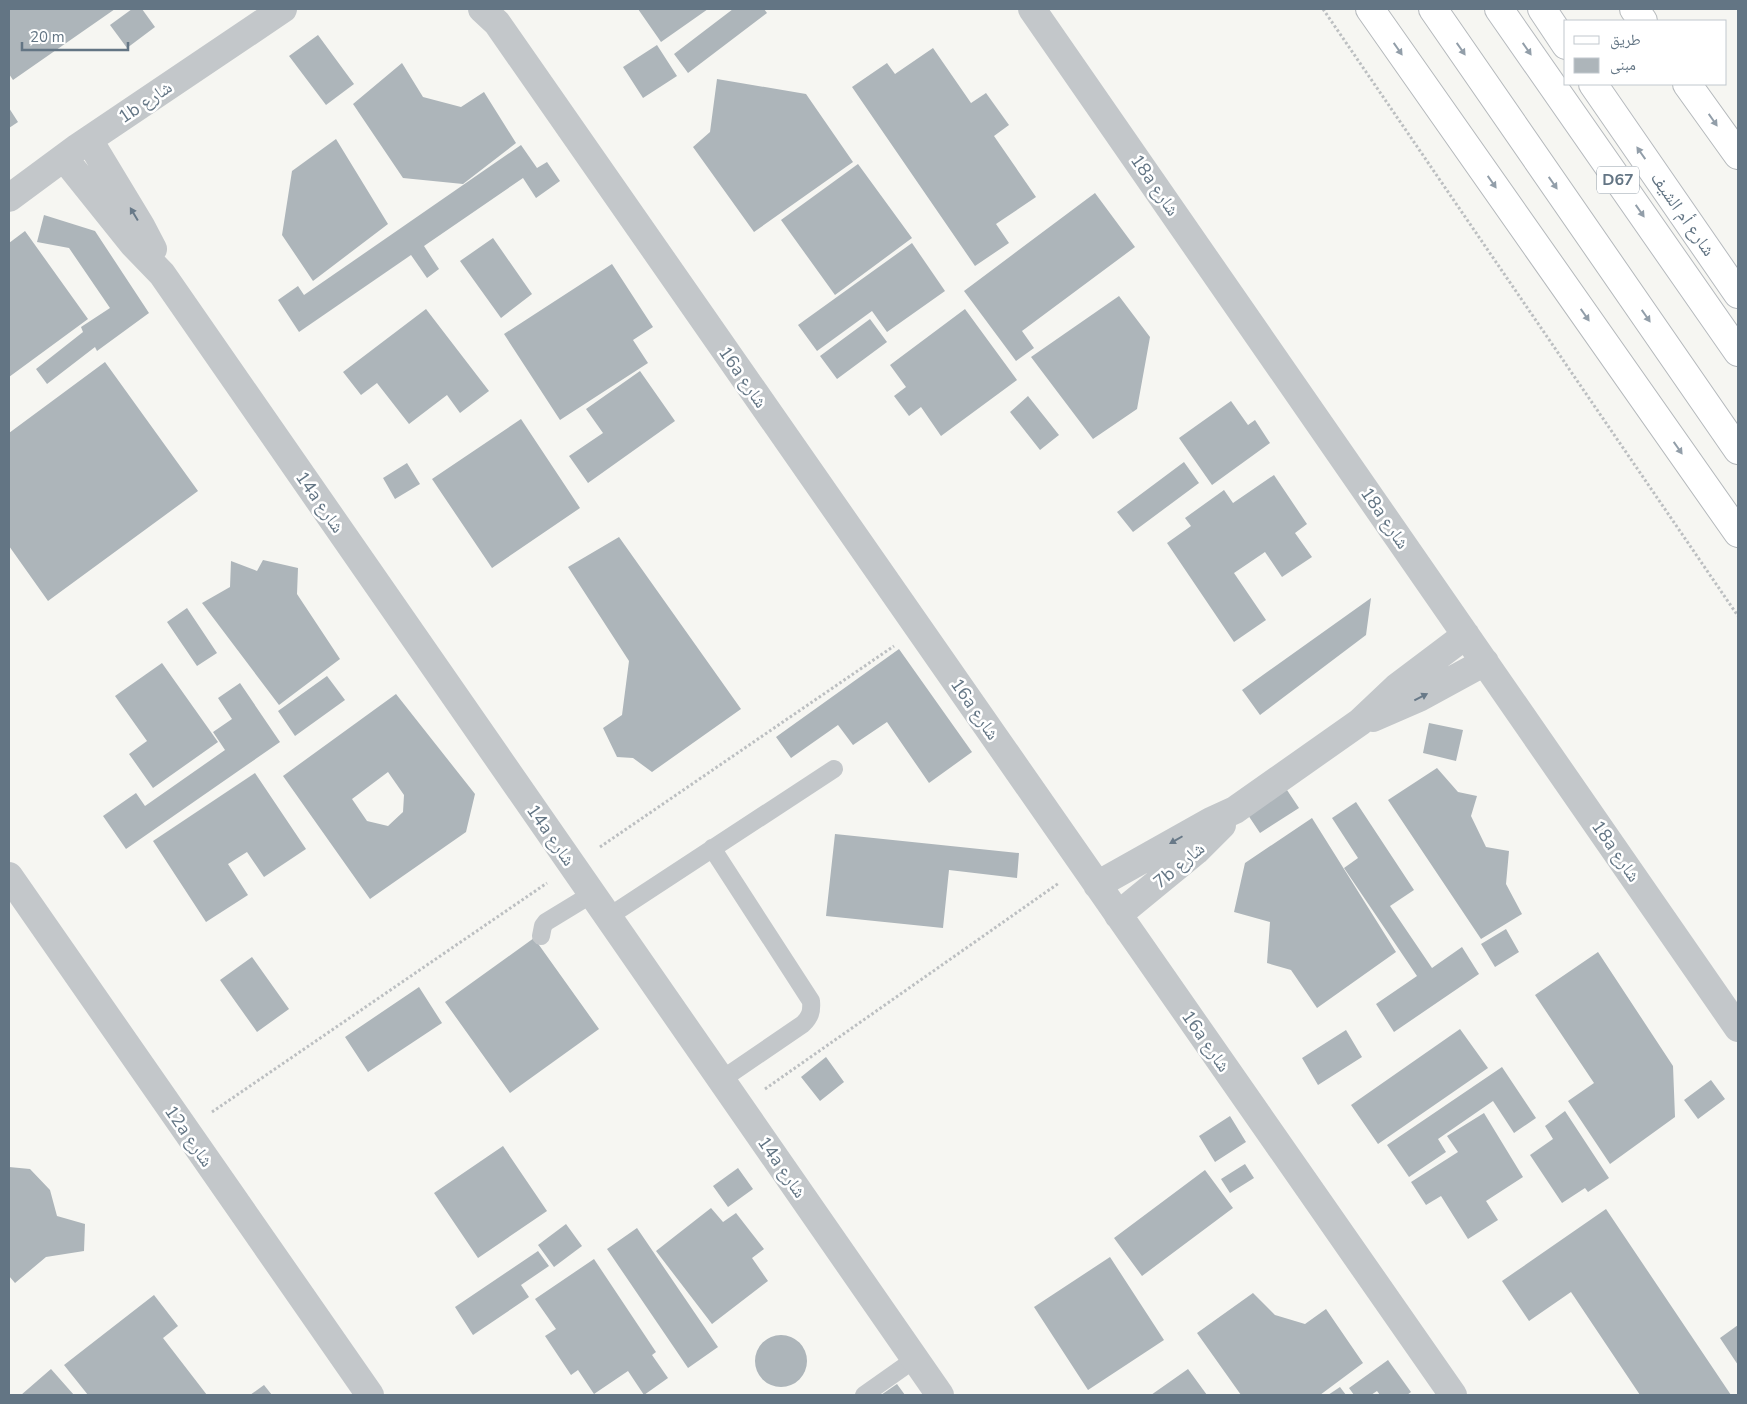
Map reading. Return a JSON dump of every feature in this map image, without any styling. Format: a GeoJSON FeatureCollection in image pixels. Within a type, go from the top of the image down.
{"type":"FeatureCollection","features":[{"type":"Feature","properties":{"kind":"main road"},"geometry":{"type":"LineString","coordinates":[[1370,9],[1738,533]]}},
{"type":"Feature","properties":{"kind":"main road"},"geometry":{"type":"LineString","coordinates":[[1433,9],[1738,450]]}},
{"type":"Feature","properties":{"kind":"main road","name":"D67"},"geometry":{"type":"LineString","coordinates":[[1499,9],[1738,352]]}},
{"type":"Feature","properties":{"kind":"main road"},"geometry":{"type":"LineString","coordinates":[[1542,9],[1564,42]]}},
{"type":"Feature","properties":{"kind":"main road"},"geometry":{"type":"LineString","coordinates":[[1634,9],[1642,20]]}},
{"type":"Feature","properties":{"kind":"main road","name":"شارع أم الشيف"},"geometry":{"type":"LineString","coordinates":[[1594,85],[1738,294]]}},
{"type":"Feature","properties":{"kind":"main road"},"geometry":{"type":"LineString","coordinates":[[1688,85],[1738,156]]}},
{"type":"Feature","properties":{"kind":"street","name":"1b شارع"},"geometry":{"type":"LineString","coordinates":[[9,198],[88,140],[283,9]]}},
{"type":"Feature","properties":{"kind":"street","name":"18a شارع"},"geometry":{"type":"LineString","coordinates":[[1032,9],[1738,1028]]}},
{"type":"Feature","properties":{"kind":"street","name":"16a شارع"},"geometry":{"type":"LineString","coordinates":[[490,13],[1453,1395]]}},
{"type":"Feature","properties":{"kind":"street","name":"14a شارع"},"geometry":{"type":"LineString","coordinates":[[88,140],[147,237],[162,274]]}},
{"type":"Feature","properties":{"kind":"street","name":"14a شارع"},"geometry":{"type":"LineString","coordinates":[[64,158],[133,244],[162,274],[940,1395]]}},
{"type":"Feature","properties":{"kind":"street","name":"7b شارع"},"geometry":{"type":"LineString","coordinates":[[1090,875],[1235,810],[1360,722],[1397,687],[1466,635]]}},
{"type":"Feature","properties":{"kind":"street","name":"7b شارع"},"geometry":{"type":"LineString","coordinates":[[1360,722],[1390,712],[1485,662]]}},
{"type":"Feature","properties":{"kind":"street","name":"7b شارع"},"geometry":{"type":"LineString","coordinates":[[1118,915],[1196,851],[1235,810]]}},
{"type":"Feature","properties":{"kind":"street","name":"12a شارع"},"geometry":{"type":"LineString","coordinates":[[9,876],[370,1395]]}},
{"type":"Feature","properties":{"kind":"lane"},"geometry":{"type":"LineString","coordinates":[[608,917],[834,769]]}},
{"type":"Feature","properties":{"kind":"lane"},"geometry":{"type":"LineString","coordinates":[[712,848],[811,1001],[812,1010],[809,1018],[802,1024],[721,1080]]}},
{"type":"Feature","properties":{"kind":"lane"},"geometry":{"type":"LineString","coordinates":[[541,936],[546,922],[592,894]]}},
{"type":"Feature","properties":{"kind":"lane"},"geometry":{"type":"LineString","coordinates":[[864,1395],[915,1359]]}},
{"type":"Feature","properties":{"kind":"path"},"geometry":{"type":"LineString","coordinates":[[1323,9],[1738,616]]}},
{"type":"Feature","properties":{"kind":"path"},"geometry":{"type":"LineString","coordinates":[[740,1106],[1090,875]]}},
{"type":"Feature","properties":{"kind":"building"},"geometry":{"type":"Polygon","coordinates":[[[9,9],[115,9],[13,80],[9,74],[9,9]]]}},
{"type":"Feature","properties":{"kind":"building"},"geometry":{"type":"Polygon","coordinates":[[[132,9],[142,9],[155,27],[127,48],[110,25],[132,9]]]}},
{"type":"Feature","properties":{"kind":"building"},"geometry":{"type":"Polygon","coordinates":[[[638,9],[708,9],[661,42],[638,9]]]}},
{"type":"Feature","properties":{"kind":"building"},"geometry":{"type":"Polygon","coordinates":[[[733,9],[764,9],[767,13],[688,73],[674,54],[733,9]]]}},
{"type":"Feature","properties":{"kind":"building"},"geometry":{"type":"Polygon","coordinates":[[[318,35],[354,84],[326,105],[289,56],[318,35]]]}},
{"type":"Feature","properties":{"kind":"building"},"geometry":{"type":"Polygon","coordinates":[[[657,45],[677,76],[643,98],[623,67],[657,45]]]}},
{"type":"Feature","properties":{"kind":"building"},"geometry":{"type":"Polygon","coordinates":[[[933,48],[971,103],[986,93],[1009,125],[994,136],[1036,197],[996,224],[1009,243],[975,266],[852,87],[887,63],[895,74],[933,48]]]}},
{"type":"Feature","properties":{"kind":"building"},"geometry":{"type":"Polygon","coordinates":[[[402,63],[423,97],[461,107],[484,92],[516,143],[463,184],[403,178],[353,104],[402,63]]]}},
{"type":"Feature","properties":{"kind":"building"},"geometry":{"type":"Polygon","coordinates":[[[717,79],[806,94],[853,162],[754,232],[693,147],[710,132],[717,79]]]}},
{"type":"Feature","properties":{"kind":"building"},"geometry":{"type":"Polygon","coordinates":[[[9,108],[18,122],[9,128],[9,108]]]}},
{"type":"Feature","properties":{"kind":"building"},"geometry":{"type":"Polygon","coordinates":[[[336,139],[388,224],[313,281],[282,235],[292,171],[336,139]]]}},
{"type":"Feature","properties":{"kind":"building"},"geometry":{"type":"Polygon","coordinates":[[[521,145],[537,168],[547,162],[560,181],[536,198],[523,178],[424,246],[439,269],[427,278],[411,255],[299,332],[278,300],[298,286],[304,295],[521,145]]]}},
{"type":"Feature","properties":{"kind":"building"},"geometry":{"type":"Polygon","coordinates":[[[858,164],[912,238],[835,295],[781,220],[858,164]]]}},
{"type":"Feature","properties":{"kind":"building"},"geometry":{"type":"Polygon","coordinates":[[[1095,193],[1135,247],[1022,331],[1034,348],[1016,361],[964,291],[1095,193]]]}},
{"type":"Feature","properties":{"kind":"building"},"geometry":{"type":"Polygon","coordinates":[[[44,215],[95,231],[149,313],[97,351],[95,347],[47,384],[36,369],[83,332],[81,327],[110,308],[69,248],[37,242],[44,215]]]}},
{"type":"Feature","properties":{"kind":"building"},"geometry":{"type":"Polygon","coordinates":[[[25,231],[88,319],[9,377],[9,243],[25,231]]]}},
{"type":"Feature","properties":{"kind":"building"},"geometry":{"type":"Polygon","coordinates":[[[493,238],[532,294],[501,318],[460,261],[493,238]]]}},
{"type":"Feature","properties":{"kind":"building"},"geometry":{"type":"Polygon","coordinates":[[[912,243],[945,291],[887,332],[872,311],[817,351],[798,325],[912,243]]]}},
{"type":"Feature","properties":{"kind":"building"},"geometry":{"type":"Polygon","coordinates":[[[612,264],[653,327],[633,340],[648,363],[560,420],[504,334],[612,264]]]}},
{"type":"Feature","properties":{"kind":"building"},"geometry":{"type":"Polygon","coordinates":[[[1119,296],[1150,337],[1137,409],[1093,439],[1031,357],[1119,296]]]}},
{"type":"Feature","properties":{"kind":"building"},"geometry":{"type":"Polygon","coordinates":[[[426,309],[489,391],[460,413],[447,395],[409,424],[377,383],[361,395],[343,372],[426,309]]]}},
{"type":"Feature","properties":{"kind":"building"},"geometry":{"type":"Polygon","coordinates":[[[965,309],[1017,380],[941,436],[921,407],[909,416],[894,396],[906,387],[890,365],[965,309]]]}},
{"type":"Feature","properties":{"kind":"building"},"geometry":{"type":"Polygon","coordinates":[[[870,319],[887,342],[837,379],[820,356],[870,319]]]}},
{"type":"Feature","properties":{"kind":"building"},"geometry":{"type":"Polygon","coordinates":[[[105,362],[198,491],[48,601],[9,546],[9,433],[105,362]]]}},
{"type":"Feature","properties":{"kind":"building"},"geometry":{"type":"Polygon","coordinates":[[[640,371],[675,421],[588,483],[569,456],[603,433],[586,409],[640,371]]]}},
{"type":"Feature","properties":{"kind":"building"},"geometry":{"type":"Polygon","coordinates":[[[1028,396],[1059,435],[1040,450],[1010,412],[1028,396]]]}},
{"type":"Feature","properties":{"kind":"building"},"geometry":{"type":"Polygon","coordinates":[[[1231,401],[1248,425],[1255,420],[1270,443],[1212,485],[1179,438],[1231,401]]]}},
{"type":"Feature","properties":{"kind":"building"},"geometry":{"type":"Polygon","coordinates":[[[521,419],[580,508],[492,568],[432,479],[521,419]]]}},
{"type":"Feature","properties":{"kind":"building"},"geometry":{"type":"Polygon","coordinates":[[[1184,462],[1199,483],[1133,532],[1117,512],[1184,462]]]}},
{"type":"Feature","properties":{"kind":"building"},"geometry":{"type":"Polygon","coordinates":[[[407,463],[420,484],[395,499],[383,478],[407,463]]]}},
{"type":"Feature","properties":{"kind":"building"},"geometry":{"type":"Polygon","coordinates":[[[1274,475],[1307,524],[1295,533],[1312,557],[1282,577],[1265,552],[1234,573],[1266,620],[1234,642],[1167,543],[1191,526],[1185,518],[1224,490],[1233,503],[1274,475]]]}},
{"type":"Feature","properties":{"kind":"building"},"geometry":{"type":"Polygon","coordinates":[[[619,537],[741,709],[652,772],[633,758],[617,757],[603,728],[622,715],[629,661],[568,567],[619,537]]]}},
{"type":"Feature","properties":{"kind":"building"},"geometry":{"type":"Polygon","coordinates":[[[263,560],[298,568],[297,594],[340,659],[279,705],[202,603],[230,587],[231,561],[257,571],[263,560]]]}},
{"type":"Feature","properties":{"kind":"building"},"geometry":{"type":"Polygon","coordinates":[[[1371,598],[1366,635],[1260,715],[1242,690],[1371,598]]]}},
{"type":"Feature","properties":{"kind":"building"},"geometry":{"type":"Polygon","coordinates":[[[187,608],[217,653],[197,666],[167,622],[187,608]]]}},
{"type":"Feature","properties":{"kind":"building"},"geometry":{"type":"Polygon","coordinates":[[[899,649],[972,752],[929,783],[887,722],[853,745],[838,725],[791,758],[776,737],[899,649]]]}},
{"type":"Feature","properties":{"kind":"building"},"geometry":{"type":"Polygon","coordinates":[[[162,663],[218,742],[153,788],[129,754],[147,741],[115,696],[162,663]]]}},
{"type":"Feature","properties":{"kind":"building"},"geometry":{"type":"Polygon","coordinates":[[[327,676],[345,700],[295,736],[278,711],[327,676]]]}},
{"type":"Feature","properties":{"kind":"building"},"geometry":{"type":"Polygon","coordinates":[[[240,683],[280,742],[126,849],[103,816],[136,793],[145,806],[225,750],[213,732],[232,719],[218,698],[240,683]]]}},
{"type":"Feature","properties":{"kind":"building"},"geometry":{"type":"Polygon","coordinates":[[[396,694],[475,794],[466,832],[370,899],[283,776],[396,694]],[[388,772],[352,799],[367,821],[388,826],[403,812],[404,795],[388,772]]]}},
{"type":"Feature","properties":{"kind":"building"},"geometry":{"type":"Polygon","coordinates":[[[1429,723],[1463,730],[1456,761],[1423,753],[1429,723]]]}},
{"type":"Feature","properties":{"kind":"building"},"geometry":{"type":"Polygon","coordinates":[[[1437,768],[1458,792],[1477,796],[1471,816],[1486,847],[1509,851],[1506,884],[1522,914],[1481,939],[1388,800],[1437,768]]]}},
{"type":"Feature","properties":{"kind":"building"},"geometry":{"type":"Polygon","coordinates":[[[255,773],[306,849],[264,877],[247,852],[228,864],[248,895],[206,922],[153,841],[255,773]]]}},
{"type":"Feature","properties":{"kind":"building"},"geometry":{"type":"Polygon","coordinates":[[[1285,787],[1299,808],[1260,833],[1246,812],[1285,787]]]}},
{"type":"Feature","properties":{"kind":"building"},"geometry":{"type":"Polygon","coordinates":[[[1356,802],[1414,890],[1390,906],[1432,968],[1462,947],[1479,974],[1394,1032],[1376,1004],[1417,976],[1344,868],[1358,858],[1332,818],[1356,802]]]}},
{"type":"Feature","properties":{"kind":"building"},"geometry":{"type":"Polygon","coordinates":[[[1312,818],[1396,952],[1317,1008],[1291,970],[1267,963],[1270,922],[1234,912],[1245,863],[1312,818]]]}},
{"type":"Feature","properties":{"kind":"building"},"geometry":{"type":"Polygon","coordinates":[[[835,834],[1019,853],[1017,878],[949,870],[943,928],[826,916],[835,834]]]}},
{"type":"Feature","properties":{"kind":"building"},"geometry":{"type":"Polygon","coordinates":[[[1506,929],[1519,952],[1495,967],[1481,944],[1506,929]]]}},
{"type":"Feature","properties":{"kind":"building"},"geometry":{"type":"Polygon","coordinates":[[[534,938],[599,1029],[510,1093],[445,1002],[534,938]]]}},
{"type":"Feature","properties":{"kind":"building"},"geometry":{"type":"Polygon","coordinates":[[[1598,952],[1673,1066],[1675,1117],[1610,1164],[1568,1101],[1594,1083],[1535,995],[1598,952]]]}},
{"type":"Feature","properties":{"kind":"building"},"geometry":{"type":"Polygon","coordinates":[[[252,957],[289,1009],[257,1032],[220,980],[252,957]]]}},
{"type":"Feature","properties":{"kind":"building"},"geometry":{"type":"Polygon","coordinates":[[[419,987],[442,1023],[368,1072],[345,1037],[419,987]]]}},
{"type":"Feature","properties":{"kind":"building"},"geometry":{"type":"Polygon","coordinates":[[[1460,1029],[1488,1068],[1378,1144],[1351,1105],[1460,1029]]]}},
{"type":"Feature","properties":{"kind":"building"},"geometry":{"type":"Polygon","coordinates":[[[1346,1030],[1362,1057],[1318,1085],[1302,1058],[1346,1030]]]}},
{"type":"Feature","properties":{"kind":"building"},"geometry":{"type":"Polygon","coordinates":[[[826,1057],[844,1082],[820,1101],[801,1077],[826,1057]]]}},
{"type":"Feature","properties":{"kind":"building"},"geometry":{"type":"Polygon","coordinates":[[[1502,1067],[1536,1118],[1514,1133],[1493,1101],[1438,1139],[1446,1152],[1409,1177],[1387,1145],[1502,1067]]]}},
{"type":"Feature","properties":{"kind":"building"},"geometry":{"type":"Polygon","coordinates":[[[1711,1080],[1725,1099],[1698,1119],[1684,1100],[1711,1080]]]}},
{"type":"Feature","properties":{"kind":"building"},"geometry":{"type":"Polygon","coordinates":[[[1565,1111],[1609,1178],[1588,1192],[1585,1188],[1562,1203],[1530,1155],[1553,1139],[1545,1126],[1565,1111]]]}},
{"type":"Feature","properties":{"kind":"building"},"geometry":{"type":"Polygon","coordinates":[[[1484,1113],[1523,1177],[1486,1201],[1498,1220],[1468,1239],[1441,1196],[1426,1205],[1411,1182],[1458,1152],[1447,1136],[1484,1113]]]}},
{"type":"Feature","properties":{"kind":"building"},"geometry":{"type":"Polygon","coordinates":[[[1230,1116],[1246,1142],[1215,1162],[1199,1136],[1230,1116]]]}},
{"type":"Feature","properties":{"kind":"building"},"geometry":{"type":"Polygon","coordinates":[[[503,1146],[547,1211],[478,1258],[434,1193],[503,1146]]]}},
{"type":"Feature","properties":{"kind":"building"},"geometry":{"type":"Polygon","coordinates":[[[1245,1164],[1254,1178],[1230,1193],[1221,1179],[1245,1164]]]}},
{"type":"Feature","properties":{"kind":"building"},"geometry":{"type":"Polygon","coordinates":[[[9,1167],[30,1169],[50,1190],[57,1216],[85,1224],[84,1251],[46,1257],[15,1283],[9,1276],[9,1167]]]}},
{"type":"Feature","properties":{"kind":"building"},"geometry":{"type":"Polygon","coordinates":[[[738,1168],[753,1189],[728,1207],[713,1186],[738,1168]]]}},
{"type":"Feature","properties":{"kind":"building"},"geometry":{"type":"Polygon","coordinates":[[[1205,1170],[1233,1208],[1142,1276],[1114,1238],[1205,1170]]]}},
{"type":"Feature","properties":{"kind":"building"},"geometry":{"type":"Polygon","coordinates":[[[711,1208],[723,1222],[736,1213],[764,1249],[752,1258],[768,1281],[712,1324],[656,1251],[711,1208]]]}},
{"type":"Feature","properties":{"kind":"building"},"geometry":{"type":"Polygon","coordinates":[[[1606,1209],[1731,1395],[1640,1395],[1571,1292],[1529,1321],[1502,1281],[1606,1209]]]}},
{"type":"Feature","properties":{"kind":"building"},"geometry":{"type":"Polygon","coordinates":[[[566,1224],[582,1246],[554,1267],[538,1245],[566,1224]]]}},
{"type":"Feature","properties":{"kind":"building"},"geometry":{"type":"Polygon","coordinates":[[[637,1228],[718,1347],[688,1368],[607,1249],[637,1228]]]}},
{"type":"Feature","properties":{"kind":"building"},"geometry":{"type":"Polygon","coordinates":[[[538,1251],[549,1266],[521,1285],[529,1297],[473,1335],[455,1307],[538,1251]]]}},
{"type":"Feature","properties":{"kind":"building"},"geometry":{"type":"Polygon","coordinates":[[[1110,1257],[1164,1340],[1088,1390],[1034,1307],[1110,1257]]]}},
{"type":"Feature","properties":{"kind":"building"},"geometry":{"type":"Polygon","coordinates":[[[594,1259],[656,1352],[652,1355],[668,1378],[644,1395],[628,1371],[594,1394],[578,1370],[571,1375],[545,1336],[556,1329],[535,1299],[594,1259]]]}},
{"type":"Feature","properties":{"kind":"building"},"geometry":{"type":"Polygon","coordinates":[[[1253,1293],[1275,1315],[1305,1324],[1326,1309],[1363,1363],[1320,1395],[1241,1395],[1197,1333],[1253,1293]]]}},
{"type":"Feature","properties":{"kind":"building"},"geometry":{"type":"Polygon","coordinates":[[[154,1295],[178,1326],[163,1338],[207,1395],[88,1395],[64,1365],[154,1295]]]}},
{"type":"Feature","properties":{"kind":"building"},"geometry":{"type":"Polygon","coordinates":[[[1738,1325],[1738,1365],[1720,1338],[1738,1325]]]}},
{"type":"Feature","properties":{"kind":"building"},"geometry":{"type":"Polygon","coordinates":[[[781,1335],[791,1337],[799,1343],[805,1351],[807,1361],[805,1371],[799,1379],[791,1385],[781,1387],[771,1385],[763,1379],[757,1371],[755,1361],[757,1351],[763,1343],[771,1337],[781,1335]]]}},
{"type":"Feature","properties":{"kind":"building"},"geometry":{"type":"Polygon","coordinates":[[[1388,1360],[1411,1392],[1407,1395],[1380,1395],[1377,1391],[1371,1395],[1354,1395],[1349,1388],[1388,1360]]]}},
{"type":"Feature","properties":{"kind":"building"},"geometry":{"type":"Polygon","coordinates":[[[51,1369],[74,1395],[21,1395],[51,1369]]]}},
{"type":"Feature","properties":{"kind":"building"},"geometry":{"type":"Polygon","coordinates":[[[1188,1369],[1207,1395],[1151,1395],[1188,1369]]]}},
{"type":"Feature","properties":{"kind":"building"},"geometry":{"type":"Polygon","coordinates":[[[897,1384],[905,1395],[881,1395],[897,1384]]]}},
{"type":"Feature","properties":{"kind":"building"},"geometry":{"type":"Polygon","coordinates":[[[264,1385],[272,1395],[250,1395],[264,1385]]]}},
{"type":"Feature","properties":{"kind":"building"},"geometry":{"type":"Polygon","coordinates":[[[1340,1387],[1346,1395],[1328,1395],[1340,1387]]]}}]}
